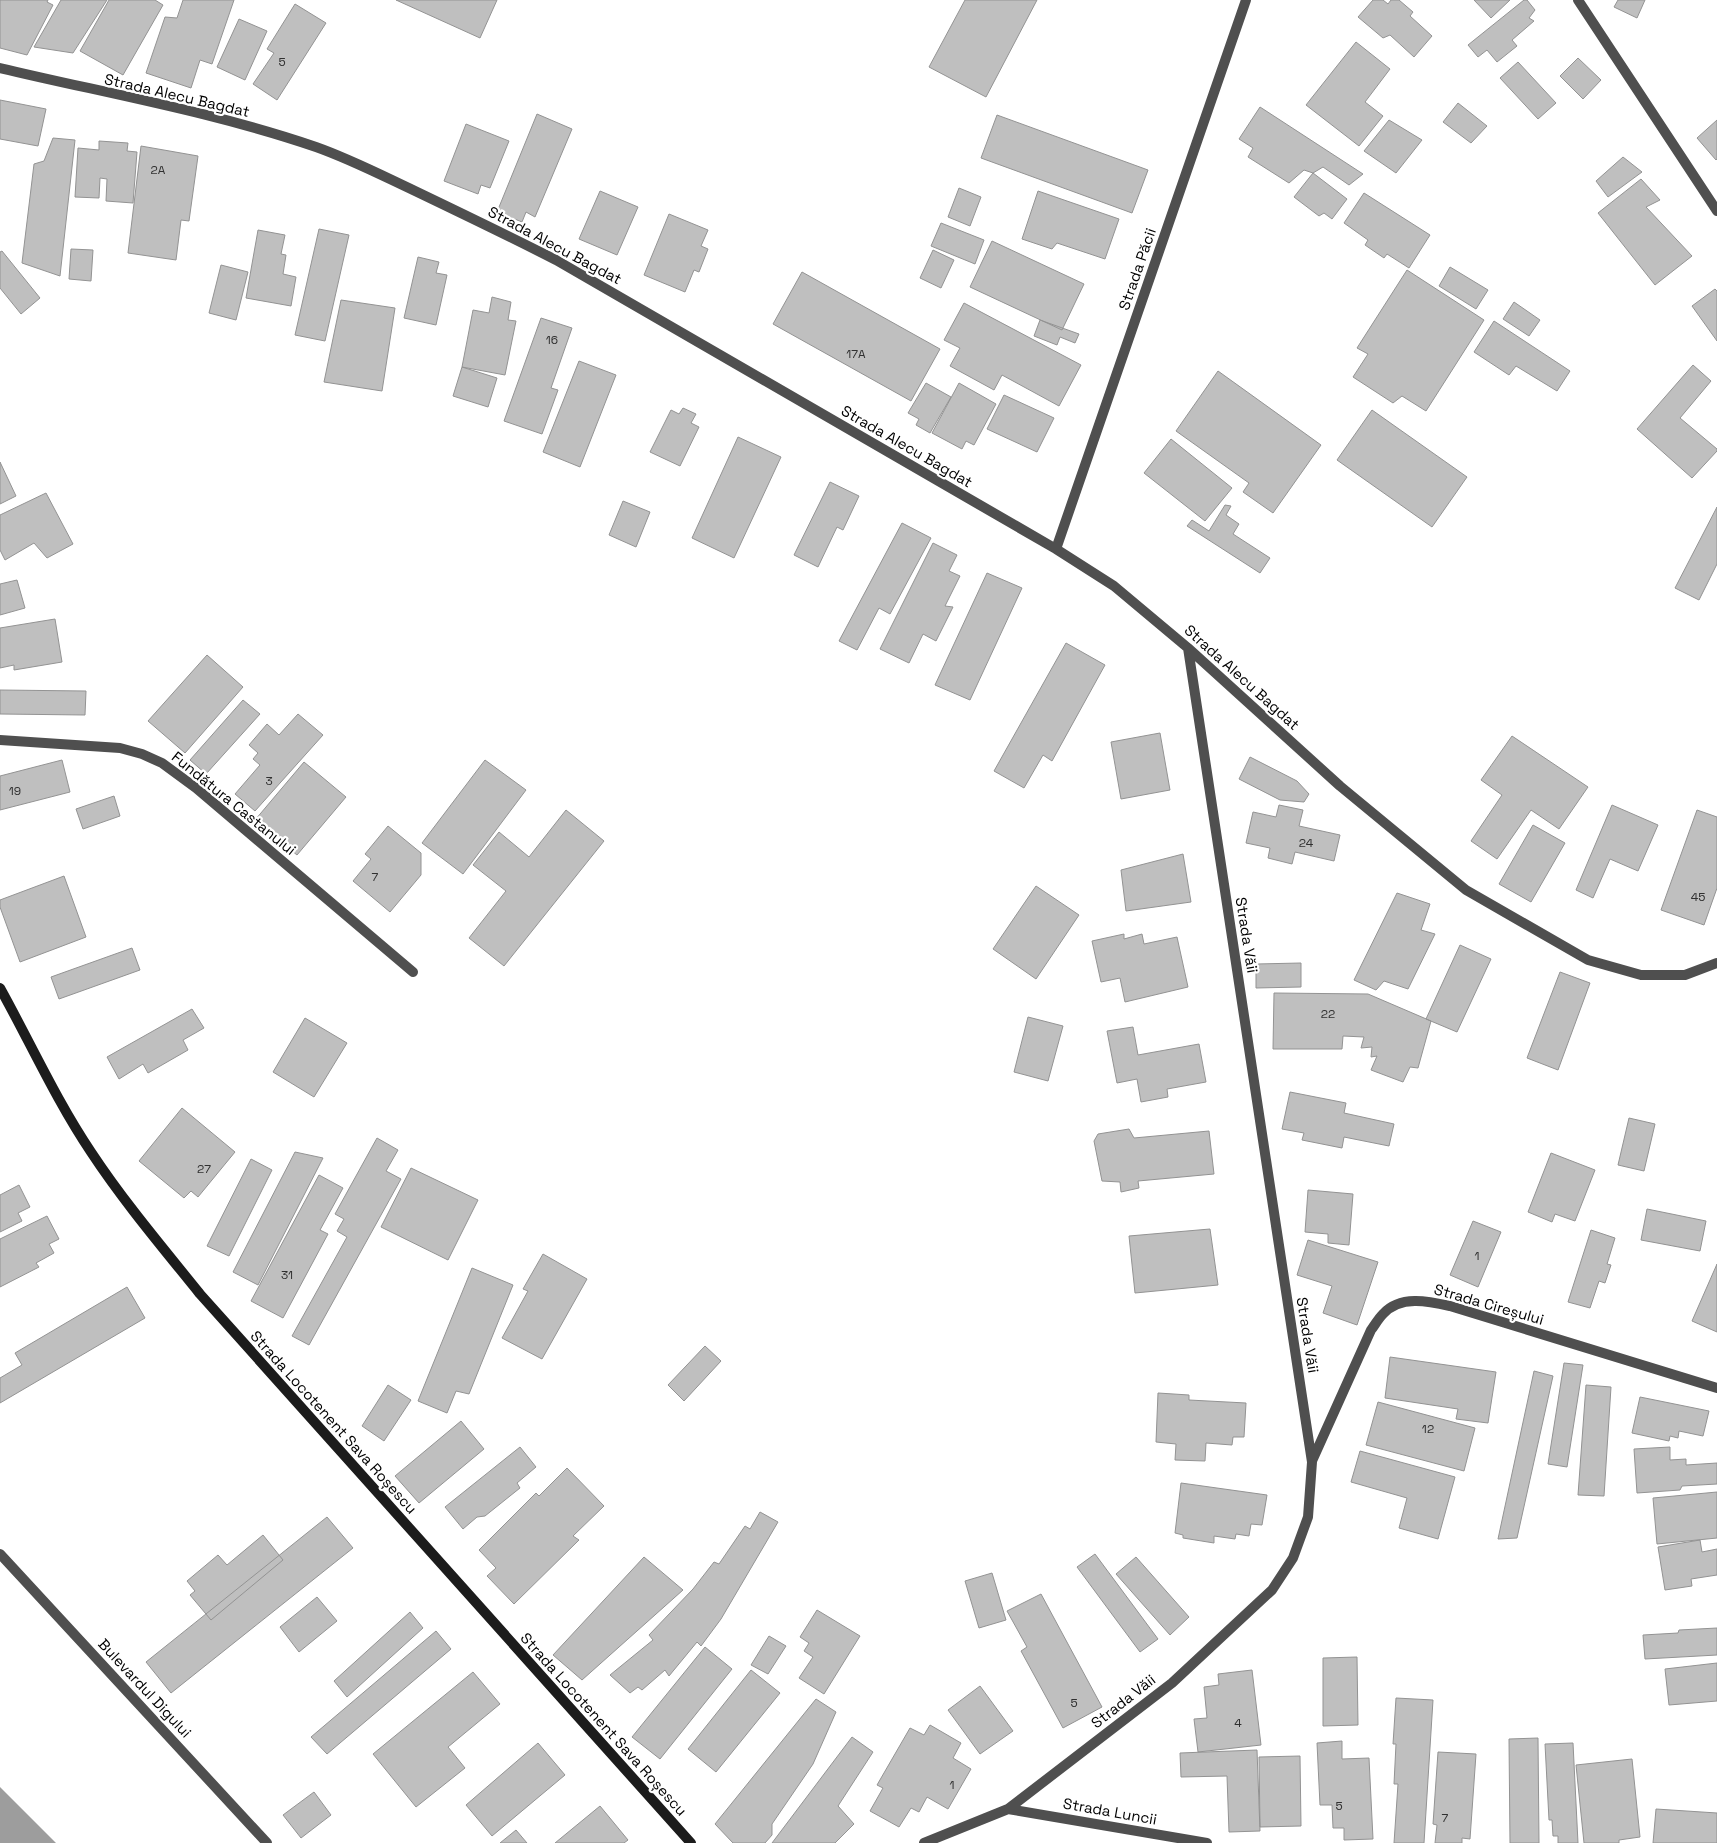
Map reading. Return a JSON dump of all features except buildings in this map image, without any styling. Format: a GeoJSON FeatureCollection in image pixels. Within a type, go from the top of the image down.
{"type":"FeatureCollection","features":[{"type":"Feature","properties":{"kind":"street","name":"Strada Păcii"},"geometry":{"type":"LineString","coordinates":[[1056,549],[1246,0]]}},
{"type":"Feature","properties":{"kind":"street"},"geometry":{"type":"LineString","coordinates":[[1578,0],[1717,211]]}},
{"type":"Feature","properties":{"kind":"street","name":"Strada Alecu Bagdat"},"geometry":{"type":"LineString","coordinates":[[0,68],[259,130],[318,148],[349,160],[556,260],[1056,549],[1114,586],[1188,648],[1340,786],[1466,890],[1588,960],[1641,975],[1684,975],[1717,963]]}},
{"type":"Feature","properties":{"kind":"street","name":"Strada Văii"},"geometry":{"type":"LineString","coordinates":[[924,1843],[1008,1809],[1172,1683],[1272,1590],[1293,1558],[1308,1517],[1312,1462],[1188,648]]}},
{"type":"Feature","properties":{"kind":"street","name":"Fundătura Castanului"},"geometry":{"type":"LineString","coordinates":[[0,740],[120,748],[142,754],[162,763],[196,788],[412,972]]}},
{"type":"Feature","properties":{"kind":"street","name":"Strada Locotenent Sava Roșescu"},"geometry":{"type":"LineString","coordinates":[[0,988],[90,1151],[160,1245],[200,1294],[691,1843]]}},
{"type":"Feature","properties":{"kind":"street","name":"Strada Cireșului"},"geometry":{"type":"LineString","coordinates":[[1312,1462],[1371,1330],[1384,1312],[1399,1303],[1425,1301],[1450,1306],[1717,1388]]}},
{"type":"Feature","properties":{"kind":"street","name":"Bulevardul Digului"},"geometry":{"type":"LineString","coordinates":[[0,1554],[267,1843]]}},
{"type":"Feature","properties":{"kind":"street","name":"Strada Luncii"},"geometry":{"type":"LineString","coordinates":[[1008,1809],[1207,1843]]}},
{"type":"Feature","properties":{"kind":"shaded area"},"geometry":{"type":"Polygon","coordinates":[[[0,1787],[56,1843],[0,1843],[0,1787]]]}}]}
